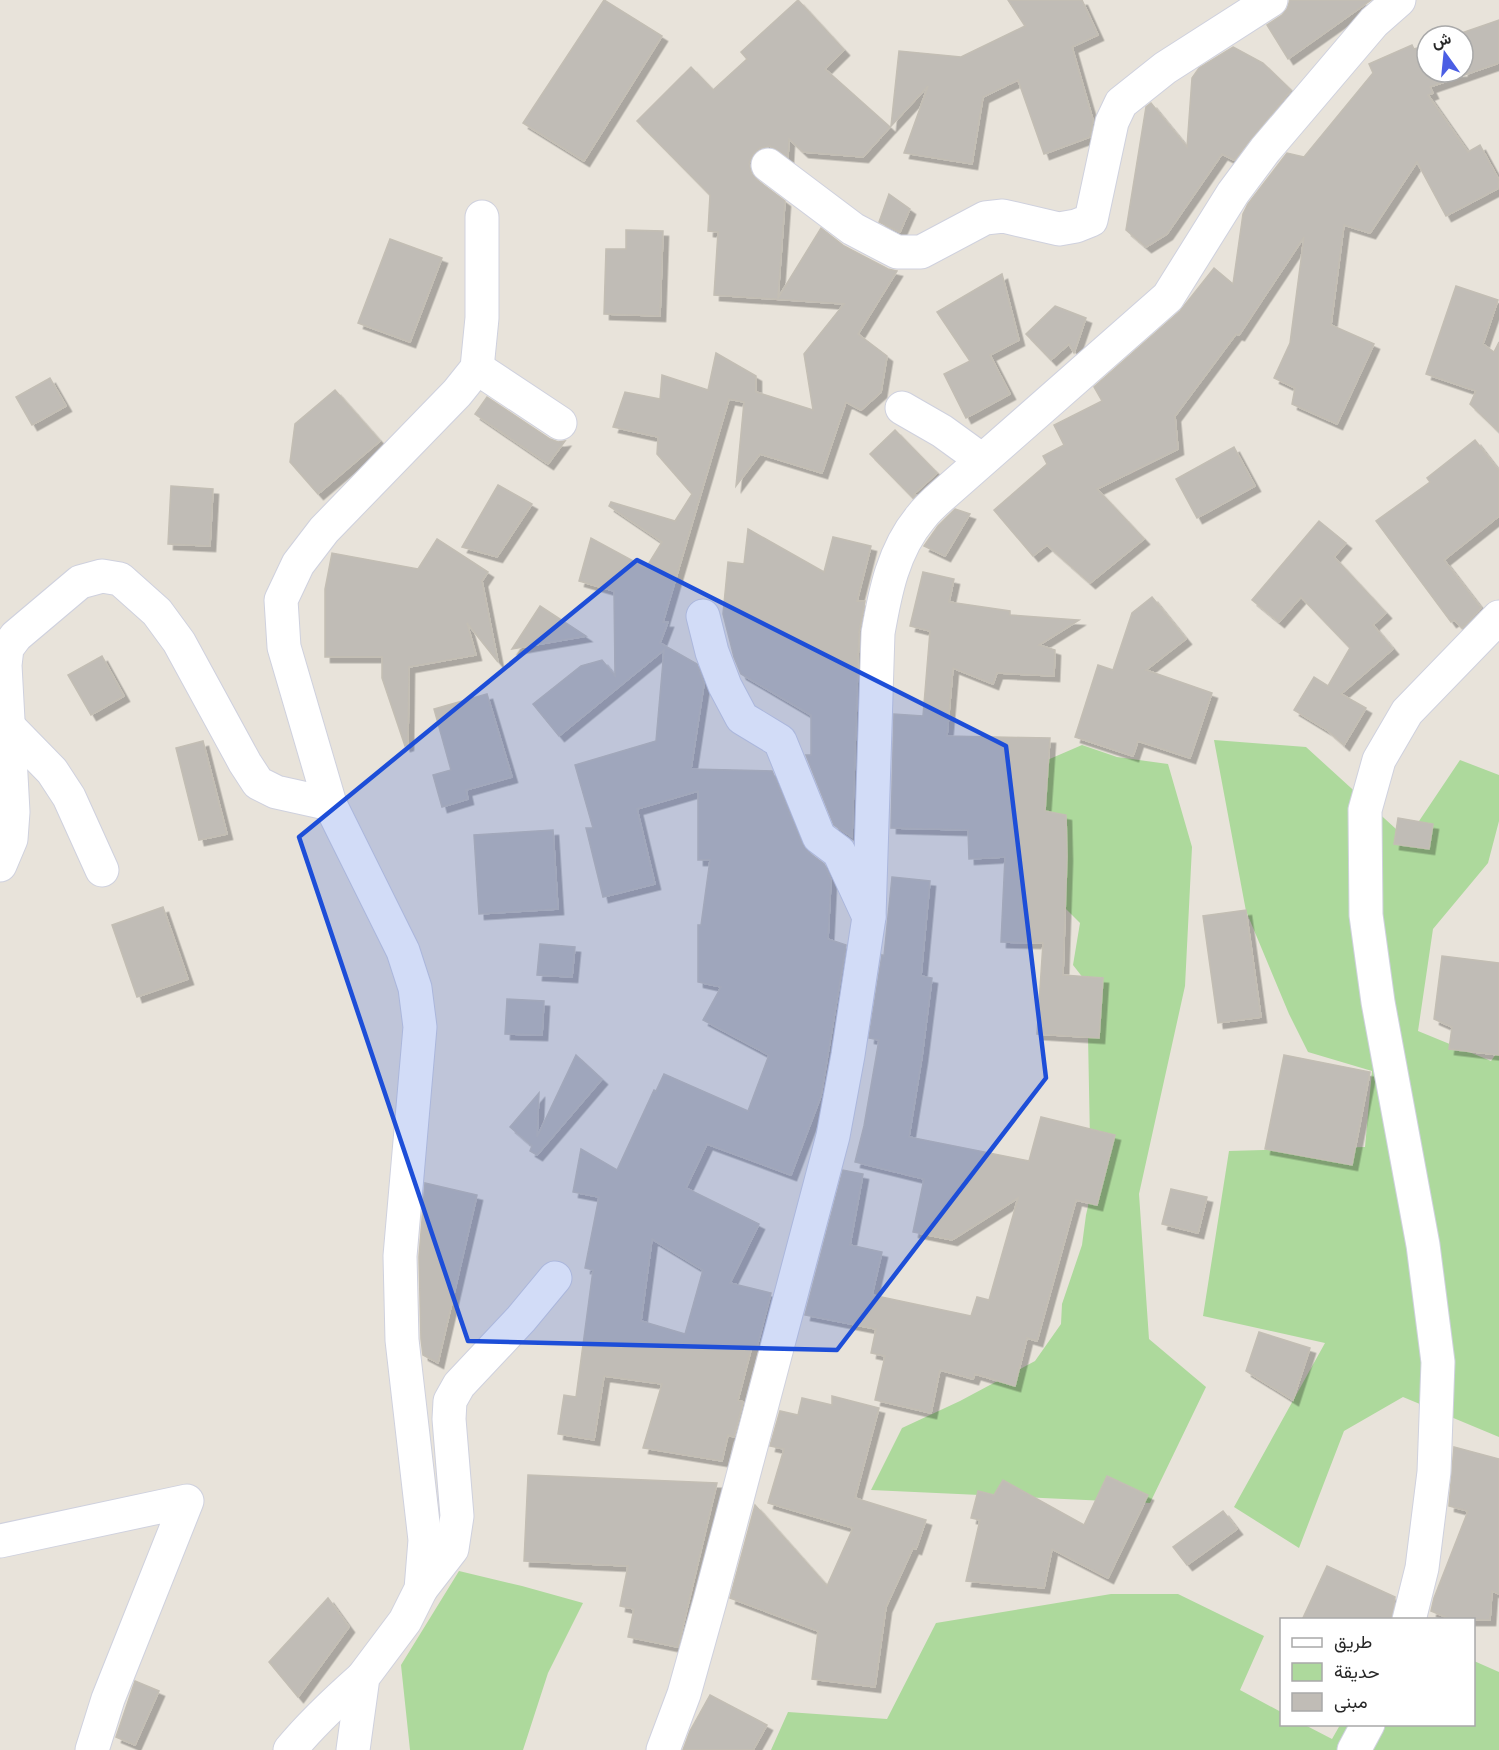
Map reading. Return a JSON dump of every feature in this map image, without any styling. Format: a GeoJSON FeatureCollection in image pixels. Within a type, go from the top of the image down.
{"type":"FeatureCollection","features":[{"type":"Feature","properties":{"kind":"street"},"geometry":{"type":"LineString","coordinates":[[768,165],[853,230],[897,252],[921,252],[985,218],[1003,216],[1059,229],[1076,226],[1091,220],[1112,122],[1121,103],[1165,68],[1271,0]]}},
{"type":"Feature","properties":{"kind":"street"},"geometry":{"type":"LineString","coordinates":[[663,1750],[684,1694],[710,1601],[833,1136],[869,917],[878,633],[885,592],[898,553],[920,518],[944,494],[1168,297],[1233,193],[1265,150],[1374,22],[1399,0]]}},
{"type":"Feature","properties":{"kind":"street"},"geometry":{"type":"LineString","coordinates":[[421,1589],[425,1540],[402,1340],[400,1256],[420,1027],[414,988],[403,951],[330,804],[284,647],[282,600],[298,564],[324,530],[458,393],[477,368],[482,318],[482,217]]}},
{"type":"Feature","properties":{"kind":"street"},"geometry":{"type":"LineString","coordinates":[[477,368],[560,423]]}},
{"type":"Feature","properties":{"kind":"street"},"geometry":{"type":"LineString","coordinates":[[902,408],[942,431],[982,460]]}},
{"type":"Feature","properties":{"kind":"street"},"geometry":{"type":"LineString","coordinates":[[0,866],[11,838],[13,812],[5,665],[7,648],[16,636],[80,582],[102,576],[120,579],[157,612],[179,642],[258,783],[276,792],[330,804]]}},
{"type":"Feature","properties":{"kind":"street"},"geometry":{"type":"LineString","coordinates":[[703,616],[718,669],[742,718],[780,741],[819,837],[839,852],[869,917]]}},
{"type":"Feature","properties":{"kind":"street"},"geometry":{"type":"LineString","coordinates":[[1410,1618],[1422,1568],[1434,1472],[1438,1362],[1423,1245],[1378,1002],[1366,915],[1365,810],[1379,760],[1407,712],[1499,617]]}},
{"type":"Feature","properties":{"kind":"street"},"geometry":{"type":"LineString","coordinates":[[9,727],[52,771],[69,797],[102,870]]}},
{"type":"Feature","properties":{"kind":"street"},"geometry":{"type":"LineString","coordinates":[[290,1750],[334,1702],[363,1677],[405,1621],[421,1589],[452,1549],[457,1516],[449,1419],[450,1401],[459,1385],[521,1319],[555,1278]]}},
{"type":"Feature","properties":{"kind":"street"},"geometry":{"type":"LineString","coordinates":[[0,1541],[187,1501],[108,1699],[92,1750]]}},
{"type":"Feature","properties":{"kind":"street"},"geometry":{"type":"LineString","coordinates":[[353,1750],[363,1677]]}},
{"type":"Feature","properties":{"kind":"street"},"geometry":{"type":"LineString","coordinates":[[1354,1750],[1367,1726]]}},
{"type":"Feature","properties":{"kind":"highlighted area"},"geometry":{"type":"Polygon","coordinates":[[[637,560],[1006,746],[1046,1078],[837,1350],[468,1341],[299,837],[637,560]]]}},
{"type":"Feature","properties":{"kind":"green space"},"geometry":{"type":"Polygon","coordinates":[[[1214,740],[1306,747],[1407,839],[1460,760],[1499,775],[1499,821],[1488,863],[1433,929],[1418,1031],[1491,1061],[1499,1050],[1499,1437],[1403,1397],[1344,1431],[1299,1548],[1234,1507],[1325,1343],[1203,1316],[1229,1151],[1365,1147],[1372,1071],[1308,1052],[1289,1014],[1246,911],[1214,740]]]}},
{"type":"Feature","properties":{"kind":"green space"},"geometry":{"type":"Polygon","coordinates":[[[1082,745],[1117,757],[1168,764],[1192,847],[1185,986],[1139,1194],[1149,1339],[1206,1387],[1150,1503],[871,1490],[902,1428],[960,1401],[1035,1361],[1061,1324],[1062,1304],[1082,1245],[1091,1193],[1087,983],[1073,965],[1080,923],[1042,885],[1045,761],[1082,745]]]}},
{"type":"Feature","properties":{"kind":"green space"},"geometry":{"type":"Polygon","coordinates":[[[459,1571],[583,1603],[548,1673],[523,1750],[410,1750],[401,1665],[459,1571]]]}},
{"type":"Feature","properties":{"kind":"green space"},"geometry":{"type":"Polygon","coordinates":[[[1111,1594],[1178,1594],[1264,1636],[1240,1690],[1280,1711],[1280,1726],[1307,1726],[1332,1739],[1339,1726],[1475,1726],[1475,1661],[1499,1672],[1499,1750],[771,1750],[788,1712],[887,1719],[936,1623],[1111,1594]]]}},
{"type":"Feature","properties":{"kind":"building"},"geometry":{"type":"Polygon","coordinates":[[[604,0],[662,36],[584,161],[523,123],[604,0]]]}},
{"type":"Feature","properties":{"kind":"building"},"geometry":{"type":"Polygon","coordinates":[[[798,0],[844,50],[825,69],[890,127],[863,157],[803,152],[789,139],[788,157],[770,146],[760,148],[753,154],[749,163],[751,173],[785,201],[778,298],[821,228],[844,246],[888,269],[897,271],[858,334],[887,356],[881,392],[861,410],[846,402],[822,473],[760,454],[736,486],[744,402],[729,399],[663,622],[668,622],[660,643],[697,664],[704,684],[691,769],[772,771],[802,844],[808,852],[824,864],[831,880],[828,939],[846,945],[821,1096],[791,1175],[707,1144],[686,1188],[759,1224],[730,1283],[771,1293],[757,1347],[752,1346],[738,1400],[743,1402],[734,1437],[728,1435],[722,1461],[643,1448],[662,1384],[604,1376],[594,1440],[558,1434],[564,1395],[576,1397],[593,1270],[585,1268],[599,1197],[573,1192],[581,1149],[617,1170],[654,1090],[656,1091],[664,1074],[748,1111],[769,1055],[703,1020],[721,987],[698,982],[698,925],[701,925],[710,860],[698,860],[698,791],[637,809],[655,884],[603,897],[586,828],[593,828],[575,765],[656,741],[664,650],[559,736],[533,704],[581,666],[602,660],[615,676],[614,591],[579,581],[591,538],[646,568],[662,542],[609,506],[611,502],[675,521],[692,494],[657,454],[658,437],[613,427],[625,392],[660,399],[662,375],[708,390],[716,353],[756,376],[756,392],[813,410],[804,354],[844,304],[714,295],[718,232],[708,231],[710,195],[637,121],[691,67],[713,90],[747,59],[741,52],[798,0]],[[652,1239],[641,1321],[685,1334],[703,1270],[652,1239]]]}},
{"type":"Feature","properties":{"kind":"building"},"geometry":{"type":"Polygon","coordinates":[[[1008,0],[1082,0],[1098,35],[1072,47],[1093,120],[1090,137],[1044,154],[1018,80],[983,97],[972,164],[904,153],[928,86],[891,126],[899,51],[961,57],[1025,26],[1008,0]]]}},
{"type":"Feature","properties":{"kind":"building"},"geometry":{"type":"Polygon","coordinates":[[[1290,0],[1371,0],[1288,59],[1267,25],[1282,15],[1290,0]]]}},
{"type":"Feature","properties":{"kind":"building"},"geometry":{"type":"Polygon","coordinates":[[[1499,20],[1499,63],[1475,71],[1475,28],[1499,20]]]}},
{"type":"Feature","properties":{"kind":"building"},"geometry":{"type":"Polygon","coordinates":[[[1412,45],[1415,84],[1439,84],[1430,87],[1433,93],[1428,95],[1468,152],[1480,145],[1499,180],[1499,188],[1446,216],[1417,162],[1370,233],[1344,225],[1331,325],[1374,344],[1337,424],[1292,404],[1295,388],[1274,378],[1290,343],[1304,237],[1239,335],[1236,334],[1175,416],[1178,449],[1097,489],[1144,539],[1090,583],[1047,545],[1033,556],[994,510],[1047,464],[1043,456],[1064,445],[1054,425],[1102,401],[1094,387],[1180,311],[1214,268],[1233,284],[1243,214],[1287,153],[1304,157],[1373,73],[1369,64],[1412,45]]]}},
{"type":"Feature","properties":{"kind":"building"},"geometry":{"type":"Polygon","coordinates":[[[1233,47],[1263,63],[1291,90],[1234,160],[1222,154],[1167,234],[1146,247],[1126,230],[1146,107],[1151,103],[1187,147],[1192,78],[1199,68],[1233,47]]]}},
{"type":"Feature","properties":{"kind":"building"},"geometry":{"type":"Polygon","coordinates":[[[889,194],[910,209],[900,232],[879,222],[889,194]]]}},
{"type":"Feature","properties":{"kind":"building"},"geometry":{"type":"Polygon","coordinates":[[[626,230],[663,231],[660,316],[604,314],[606,249],[626,249],[626,230]]]}},
{"type":"Feature","properties":{"kind":"building"},"geometry":{"type":"Polygon","coordinates":[[[390,239],[442,258],[410,342],[358,323],[390,239]]]}},
{"type":"Feature","properties":{"kind":"building"},"geometry":{"type":"Polygon","coordinates":[[[1002,274],[1019,340],[990,355],[1010,394],[966,418],[944,374],[970,361],[937,312],[1002,274]]]}},
{"type":"Feature","properties":{"kind":"building"},"geometry":{"type":"Polygon","coordinates":[[[1456,286],[1498,300],[1483,344],[1494,352],[1499,342],[1499,432],[1470,404],[1476,391],[1426,374],[1456,286]]]}},
{"type":"Feature","properties":{"kind":"building"},"geometry":{"type":"Polygon","coordinates":[[[1055,306],[1086,318],[1074,353],[1069,344],[1051,360],[1026,334],[1055,306]]]}},
{"type":"Feature","properties":{"kind":"building"},"geometry":{"type":"Polygon","coordinates":[[[50,378],[66,406],[32,425],[16,397],[50,378]]]}},
{"type":"Feature","properties":{"kind":"building"},"geometry":{"type":"Polygon","coordinates":[[[335,390],[380,441],[318,494],[290,462],[295,424],[335,390]]]}},
{"type":"Feature","properties":{"kind":"building"},"geometry":{"type":"Polygon","coordinates":[[[487,397],[550,439],[558,442],[565,441],[548,464],[475,414],[487,397]]]}},
{"type":"Feature","properties":{"kind":"building"},"geometry":{"type":"Polygon","coordinates":[[[895,430],[937,473],[914,494],[916,495],[913,498],[870,454],[895,430]]]}},
{"type":"Feature","properties":{"kind":"building"},"geometry":{"type":"Polygon","coordinates":[[[1475,440],[1499,471],[1499,516],[1444,560],[1481,608],[1462,628],[1454,620],[1451,622],[1376,521],[1430,482],[1427,478],[1475,440]]]}},
{"type":"Feature","properties":{"kind":"building"},"geometry":{"type":"Polygon","coordinates":[[[1234,447],[1255,486],[1197,518],[1176,479],[1234,447]]]}},
{"type":"Feature","properties":{"kind":"building"},"geometry":{"type":"Polygon","coordinates":[[[498,485],[532,504],[497,557],[462,547],[498,485]]]}},
{"type":"Feature","properties":{"kind":"building"},"geometry":{"type":"Polygon","coordinates":[[[171,486],[213,489],[210,546],[168,544],[171,486]]]}},
{"type":"Feature","properties":{"kind":"building"},"geometry":{"type":"Polygon","coordinates":[[[955,509],[970,514],[945,556],[924,546],[938,526],[955,509]]]}},
{"type":"Feature","properties":{"kind":"building"},"geometry":{"type":"Polygon","coordinates":[[[1319,521],[1346,543],[1334,557],[1386,613],[1373,625],[1393,649],[1341,694],[1366,708],[1344,745],[1327,730],[1294,710],[1314,677],[1328,686],[1350,648],[1301,597],[1279,622],[1252,600],[1319,521]]]}},
{"type":"Feature","properties":{"kind":"building"},"geometry":{"type":"Polygon","coordinates":[[[748,529],[824,572],[833,537],[871,546],[857,601],[865,601],[859,632],[852,837],[834,825],[806,755],[811,755],[811,715],[741,674],[734,657],[723,614],[728,562],[744,564],[748,529]]]}},
{"type":"Feature","properties":{"kind":"building"},"geometry":{"type":"Polygon","coordinates":[[[437,539],[488,572],[482,581],[498,662],[467,623],[476,655],[409,667],[408,745],[405,746],[382,678],[382,657],[325,657],[325,589],[332,553],[418,569],[437,539]]]}},
{"type":"Feature","properties":{"kind":"building"},"geometry":{"type":"Polygon","coordinates":[[[923,572],[954,579],[949,602],[1010,611],[1010,615],[1079,620],[1039,645],[1055,650],[1054,676],[997,673],[993,684],[953,668],[947,736],[1050,738],[1045,811],[1066,815],[1063,975],[1103,978],[1099,1038],[1037,1034],[1043,943],[1001,942],[1005,857],[969,859],[968,830],[891,828],[894,714],[923,716],[930,631],[910,626],[923,572]]]}},
{"type":"Feature","properties":{"kind":"building"},"geometry":{"type":"Polygon","coordinates":[[[1152,597],[1186,639],[1146,670],[1212,693],[1190,758],[1138,741],[1133,756],[1075,737],[1098,665],[1113,670],[1132,613],[1152,597]]]}},
{"type":"Feature","properties":{"kind":"building"},"geometry":{"type":"Polygon","coordinates":[[[540,606],[586,636],[512,649],[540,606]]]}},
{"type":"Feature","properties":{"kind":"building"},"geometry":{"type":"Polygon","coordinates":[[[102,656],[124,696],[91,715],[68,675],[102,656]]]}},
{"type":"Feature","properties":{"kind":"building"},"geometry":{"type":"Polygon","coordinates":[[[487,694],[512,777],[466,790],[468,799],[442,807],[433,775],[451,770],[434,709],[487,694]]]}},
{"type":"Feature","properties":{"kind":"building"},"geometry":{"type":"Polygon","coordinates":[[[203,741],[227,834],[199,840],[176,748],[203,741]]]}},
{"type":"Feature","properties":{"kind":"building"},"geometry":{"type":"Polygon","coordinates":[[[1398,818],[1433,824],[1429,849],[1394,844],[1398,818]]]}},
{"type":"Feature","properties":{"kind":"building"},"geometry":{"type":"Polygon","coordinates":[[[553,830],[558,909],[479,914],[474,835],[553,830]]]}},
{"type":"Feature","properties":{"kind":"building"},"geometry":{"type":"Polygon","coordinates":[[[892,877],[930,881],[921,976],[932,978],[909,1137],[1029,1161],[1041,1117],[1115,1135],[1097,1205],[1076,1200],[1037,1341],[1027,1338],[1015,1386],[975,1374],[973,1379],[940,1370],[931,1413],[875,1400],[885,1356],[871,1353],[876,1329],[805,1315],[843,1170],[863,1174],[850,1245],[882,1252],[872,1295],[971,1316],[977,1297],[989,1300],[1018,1198],[952,1240],[913,1232],[924,1179],[855,1162],[864,1126],[879,1040],[869,1038],[882,955],[884,956],[892,877]]]}},
{"type":"Feature","properties":{"kind":"building"},"geometry":{"type":"Polygon","coordinates":[[[163,907],[188,979],[137,997],[112,925],[163,907]]]}},
{"type":"Feature","properties":{"kind":"building"},"geometry":{"type":"Polygon","coordinates":[[[1246,910],[1261,1017],[1218,1023],[1203,916],[1246,910]]]}},
{"type":"Feature","properties":{"kind":"building"},"geometry":{"type":"Polygon","coordinates":[[[540,944],[575,947],[572,977],[537,975],[540,944]]]}},
{"type":"Feature","properties":{"kind":"building"},"geometry":{"type":"Polygon","coordinates":[[[1442,956],[1499,963],[1499,1055],[1449,1049],[1452,1027],[1434,1019],[1442,956]]]}},
{"type":"Feature","properties":{"kind":"building"},"geometry":{"type":"Polygon","coordinates":[[[507,999],[544,1001],[542,1035],[505,1034],[507,999]]]}},
{"type":"Feature","properties":{"kind":"building"},"geometry":{"type":"Polygon","coordinates":[[[576,1055],[602,1079],[537,1155],[530,1151],[532,1146],[510,1127],[539,1093],[537,1137],[576,1055]]]}},
{"type":"Feature","properties":{"kind":"building"},"geometry":{"type":"Polygon","coordinates":[[[1284,1055],[1370,1072],[1352,1165],[1265,1149],[1284,1055]]]}},
{"type":"Feature","properties":{"kind":"building"},"geometry":{"type":"Polygon","coordinates":[[[425,1183],[477,1195],[438,1363],[423,1355],[421,1339],[419,1257],[425,1183]]]}},
{"type":"Feature","properties":{"kind":"building"},"geometry":{"type":"Polygon","coordinates":[[[1171,1189],[1207,1197],[1198,1233],[1162,1224],[1171,1189]]]}},
{"type":"Feature","properties":{"kind":"building"},"geometry":{"type":"Polygon","coordinates":[[[1259,1332],[1310,1348],[1293,1400],[1246,1371],[1259,1332]]]}},
{"type":"Feature","properties":{"kind":"building"},"geometry":{"type":"Polygon","coordinates":[[[832,1396],[879,1408],[855,1498],[926,1520],[916,1549],[913,1548],[886,1607],[875,1687],[812,1679],[818,1631],[730,1598],[755,1505],[827,1586],[853,1528],[768,1503],[784,1449],[770,1446],[780,1411],[798,1415],[802,1398],[832,1405],[832,1396]]]}},
{"type":"Feature","properties":{"kind":"building"},"geometry":{"type":"Polygon","coordinates":[[[1454,1447],[1499,1459],[1499,1594],[1492,1591],[1490,1620],[1448,1618],[1431,1611],[1468,1511],[1449,1506],[1454,1447]]]}},
{"type":"Feature","properties":{"kind":"building"},"geometry":{"type":"Polygon","coordinates":[[[528,1475],[717,1483],[678,1647],[628,1637],[634,1609],[620,1606],[628,1566],[524,1561],[528,1475]]]}},
{"type":"Feature","properties":{"kind":"building"},"geometry":{"type":"Polygon","coordinates":[[[1107,1476],[1148,1495],[1108,1578],[1052,1549],[1044,1588],[966,1581],[980,1520],[971,1518],[978,1491],[994,1495],[1003,1480],[1084,1525],[1107,1476]]]}},
{"type":"Feature","properties":{"kind":"building"},"geometry":{"type":"Polygon","coordinates":[[[1223,1511],[1237,1529],[1187,1565],[1173,1547],[1223,1511]]]}},
{"type":"Feature","properties":{"kind":"building"},"geometry":{"type":"Polygon","coordinates":[[[1327,1566],[1395,1597],[1391,1618],[1303,1618],[1327,1566]]]}},
{"type":"Feature","properties":{"kind":"building"},"geometry":{"type":"Polygon","coordinates":[[[328,1598],[349,1627],[298,1697],[269,1662],[328,1598]]]}},
{"type":"Feature","properties":{"kind":"building"},"geometry":{"type":"Polygon","coordinates":[[[135,1681],[159,1691],[135,1745],[116,1737],[135,1681]]]}},
{"type":"Feature","properties":{"kind":"building"},"geometry":{"type":"Polygon","coordinates":[[[710,1695],[767,1725],[753,1750],[683,1750],[690,1731],[710,1695]]]}}]}
